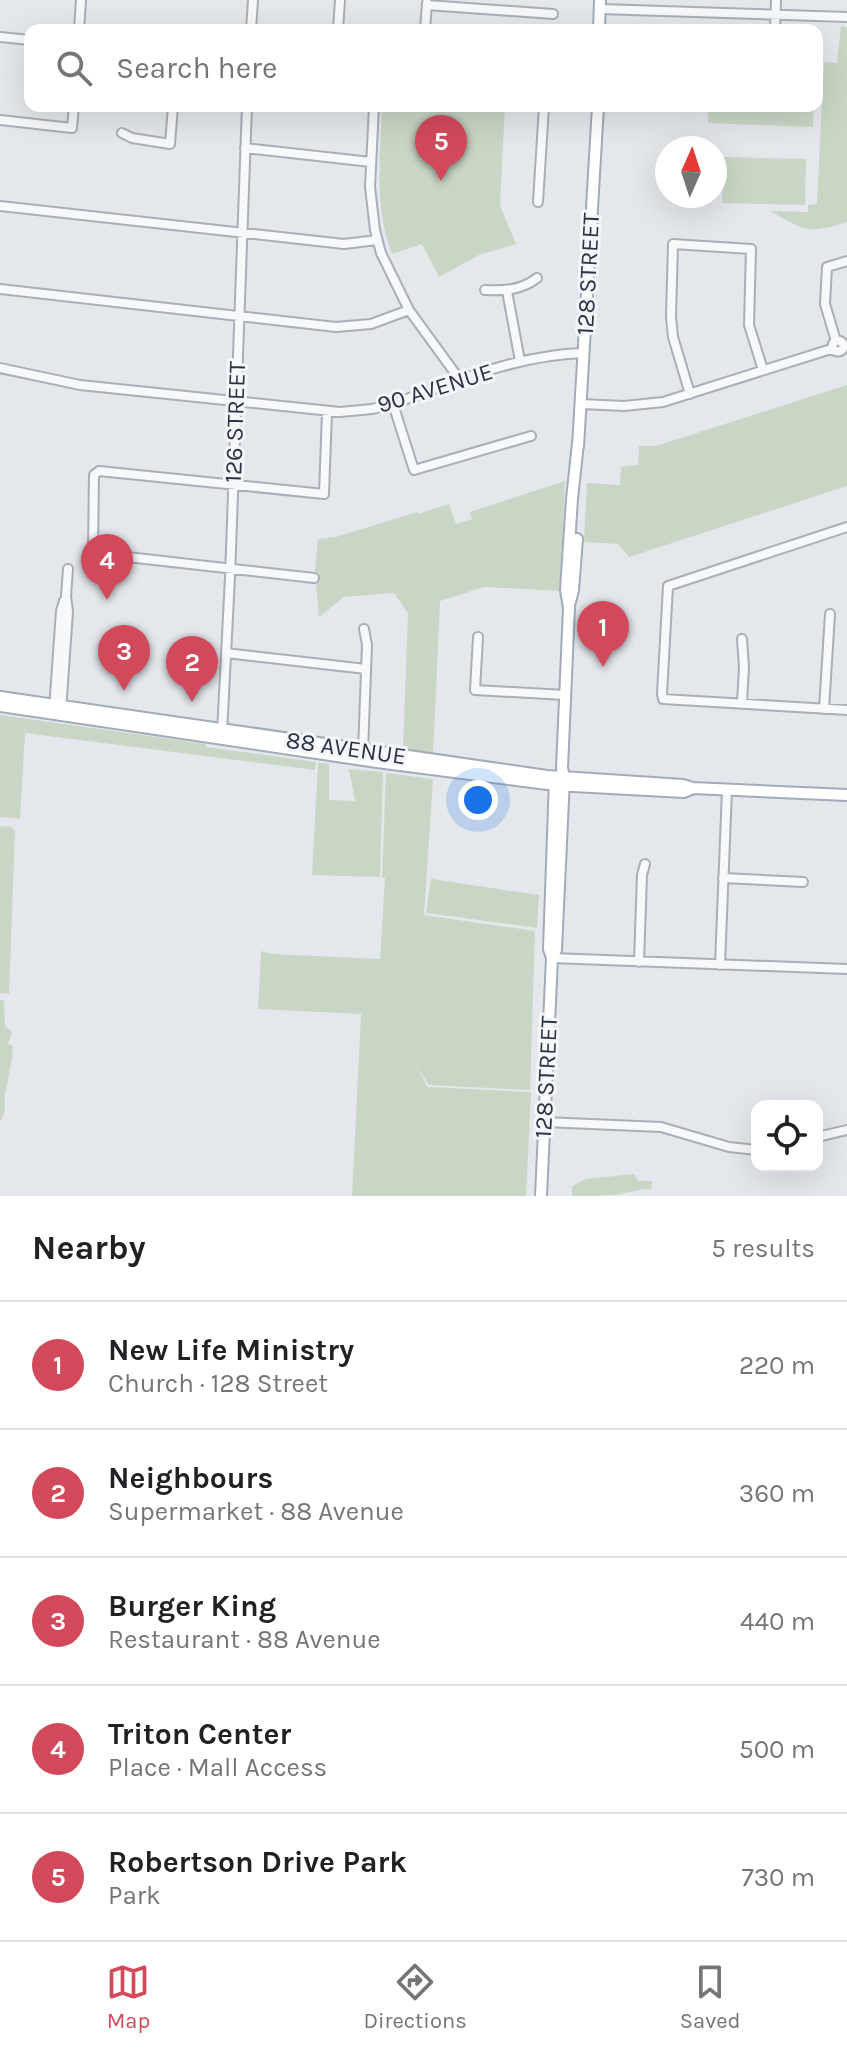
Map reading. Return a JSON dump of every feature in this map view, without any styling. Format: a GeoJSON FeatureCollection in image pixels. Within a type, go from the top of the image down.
{"type":"FeatureCollection","features":[{"type":"Feature","properties":{"kind":"main road","name":"128 STREET"},"geometry":{"type":"LineString","coordinates":[[541,1196],[552,958],[549,949],[569,608],[576,552],[578,443],[598,112]]}},
{"type":"Feature","properties":{"kind":"main road","name":"88 AVENUE"},"geometry":{"type":"LineString","coordinates":[[0,697],[58,710],[221,734],[560,779]]}},
{"type":"Feature","properties":{"kind":"main road","name":"88 AVENUE"},"geometry":{"type":"LineString","coordinates":[[0,706],[58,710]]}},
{"type":"Feature","properties":{"kind":"main road","name":"88 AVENUE"},"geometry":{"type":"LineString","coordinates":[[221,734],[377,762],[560,779],[847,795]]}},
{"type":"Feature","properties":{"kind":"street"},"geometry":{"type":"LineString","coordinates":[[79,24],[81,0]]}},
{"type":"Feature","properties":{"kind":"street"},"geometry":{"type":"LineString","coordinates":[[251,24],[253,0]]}},
{"type":"Feature","properties":{"kind":"street"},"geometry":{"type":"LineString","coordinates":[[338,24],[340,0]]}},
{"type":"Feature","properties":{"kind":"street"},"geometry":{"type":"LineString","coordinates":[[775,24],[776,0]]}},
{"type":"Feature","properties":{"kind":"street"},"geometry":{"type":"LineString","coordinates":[[425,24],[427,3],[553,14]]}},
{"type":"Feature","properties":{"kind":"street"},"geometry":{"type":"LineString","coordinates":[[600,5],[775,16],[847,17]]}},
{"type":"Feature","properties":{"kind":"street"},"geometry":{"type":"LineString","coordinates":[[0,37],[24,39]]}},
{"type":"Feature","properties":{"kind":"street"},"geometry":{"type":"LineString","coordinates":[[0,120],[72,128],[73,112]]}},
{"type":"Feature","properties":{"kind":"street"},"geometry":{"type":"LineString","coordinates":[[122,133],[132,138],[170,144],[173,112]]}},
{"type":"Feature","properties":{"kind":"street","name":"126 STREET"},"geometry":{"type":"LineString","coordinates":[[221,734],[247,112]]}},
{"type":"Feature","properties":{"kind":"street"},"geometry":{"type":"LineString","coordinates":[[374,112],[371,201],[381,253],[409,310],[460,380]]}},
{"type":"Feature","properties":{"kind":"street"},"geometry":{"type":"LineString","coordinates":[[538,202],[544,112]]}},
{"type":"Feature","properties":{"kind":"street"},"geometry":{"type":"LineString","coordinates":[[245,148],[371,162]]}},
{"type":"Feature","properties":{"kind":"street"},"geometry":{"type":"LineString","coordinates":[[0,206],[344,244],[377,240]]}},
{"type":"Feature","properties":{"kind":"street"},"geometry":{"type":"LineString","coordinates":[[690,394],[673,337],[673,244],[751,249],[749,325],[763,370]]}},
{"type":"Feature","properties":{"kind":"street"},"geometry":{"type":"LineString","coordinates":[[581,404],[663,402],[839,346],[825,304],[827,267],[847,261]]}},
{"type":"Feature","properties":{"kind":"street"},"geometry":{"type":"LineString","coordinates":[[485,290],[507,291],[529,285],[537,278]]}},
{"type":"Feature","properties":{"kind":"street"},"geometry":{"type":"LineString","coordinates":[[0,289],[336,327],[383,321],[409,310]]}},
{"type":"Feature","properties":{"kind":"street"},"geometry":{"type":"LineString","coordinates":[[507,291],[520,361]]}},
{"type":"Feature","properties":{"kind":"street","name":"90 AVENUE"},"geometry":{"type":"LineString","coordinates":[[0,368],[80,385],[327,412],[372,409],[520,361],[583,353]]}},
{"type":"Feature","properties":{"kind":"street"},"geometry":{"type":"LineString","coordinates":[[393,404],[412,473],[531,436]]}},
{"type":"Feature","properties":{"kind":"street"},"geometry":{"type":"LineString","coordinates":[[314,578],[101,554],[93,550],[94,475],[99,471],[151,475],[324,494],[327,412]]}},
{"type":"Feature","properties":{"kind":"street"},"geometry":{"type":"LineString","coordinates":[[847,527],[668,586],[662,694],[663,699],[847,710]]}},
{"type":"Feature","properties":{"kind":"street"},"geometry":{"type":"LineString","coordinates":[[58,710],[61,611],[66,596],[68,569]]}},
{"type":"Feature","properties":{"kind":"street"},"geometry":{"type":"LineString","coordinates":[[824,709],[830,614]]}},
{"type":"Feature","properties":{"kind":"street"},"geometry":{"type":"LineString","coordinates":[[363,751],[367,645],[364,629]]}},
{"type":"Feature","properties":{"kind":"street"},"geometry":{"type":"LineString","coordinates":[[478,637],[475,690],[565,695]]}},
{"type":"Feature","properties":{"kind":"street"},"geometry":{"type":"LineString","coordinates":[[742,639],[742,703]]}},
{"type":"Feature","properties":{"kind":"street"},"geometry":{"type":"LineString","coordinates":[[226,653],[366,669]]}},
{"type":"Feature","properties":{"kind":"street"},"geometry":{"type":"LineString","coordinates":[[720,965],[727,790]]}},
{"type":"Feature","properties":{"kind":"street"},"geometry":{"type":"LineString","coordinates":[[639,962],[645,864]]}},
{"type":"Feature","properties":{"kind":"street"},"geometry":{"type":"LineString","coordinates":[[723,878],[803,882]]}},
{"type":"Feature","properties":{"kind":"street"},"geometry":{"type":"LineString","coordinates":[[552,958],[847,969]]}},
{"type":"Feature","properties":{"kind":"street"},"geometry":{"type":"LineString","coordinates":[[544,1122],[661,1127],[729,1147],[751,1149]]}},
{"type":"Feature","properties":{"kind":"street"},"geometry":{"type":"LineString","coordinates":[[823,1136],[847,1130]]}},
{"type":"Feature","properties":{"kind":"green space"},"geometry":{"type":"Polygon","coordinates":[[[841,26],[847,27],[847,222],[807,228],[770,211],[808,212],[808,205],[817,204],[824,62],[837,63],[841,26]]]}},
{"type":"Feature","properties":{"kind":"green space"},"geometry":{"type":"Polygon","coordinates":[[[382,112],[505,112],[500,206],[516,244],[479,255],[439,277],[422,244],[392,254],[380,200],[382,112]]]}},
{"type":"Feature","properties":{"kind":"green space"},"geometry":{"type":"Polygon","coordinates":[[[708,112],[814,112],[813,127],[708,123],[708,112]]]}},
{"type":"Feature","properties":{"kind":"green space"},"geometry":{"type":"Polygon","coordinates":[[[727,157],[806,159],[805,205],[727,203],[727,157]]]}},
{"type":"Feature","properties":{"kind":"green space"},"geometry":{"type":"Polygon","coordinates":[[[847,385],[847,486],[629,557],[618,544],[584,542],[587,483],[620,485],[621,467],[638,465],[639,446],[656,446],[847,385]]]}},
{"type":"Feature","properties":{"kind":"green space"},"geometry":{"type":"Polygon","coordinates":[[[565,481],[560,591],[484,587],[440,601],[433,754],[403,750],[408,613],[394,593],[344,597],[319,617],[315,572],[318,539],[336,537],[449,504],[456,524],[472,519],[470,512],[565,481]]]}},
{"type":"Feature","properties":{"kind":"green space"},"geometry":{"type":"Polygon","coordinates":[[[0,715],[316,762],[315,770],[25,733],[20,819],[0,817],[0,715]]]}},
{"type":"Feature","properties":{"kind":"green space"},"geometry":{"type":"Polygon","coordinates":[[[318,763],[329,764],[329,800],[355,801],[349,769],[383,772],[380,877],[312,875],[318,763]]]}},
{"type":"Feature","properties":{"kind":"green space"},"geometry":{"type":"Polygon","coordinates":[[[386,773],[433,779],[424,915],[535,931],[530,1090],[429,1085],[415,1064],[428,1087],[531,1092],[526,1196],[352,1196],[361,1014],[258,1009],[261,951],[380,959],[386,773]]]}},
{"type":"Feature","properties":{"kind":"green space"},"geometry":{"type":"Polygon","coordinates":[[[0,826],[11,827],[15,831],[9,994],[0,993],[0,826]]]}},
{"type":"Feature","properties":{"kind":"green space"},"geometry":{"type":"Polygon","coordinates":[[[431,879],[539,895],[537,928],[426,913],[431,879]]]}},
{"type":"Feature","properties":{"kind":"green space"},"geometry":{"type":"Polygon","coordinates":[[[0,1000],[4,1000],[5,1026],[12,1032],[8,1044],[13,1046],[0,1122],[0,1000]]]}},
{"type":"Feature","properties":{"kind":"green space"},"geometry":{"type":"Polygon","coordinates":[[[634,1174],[638,1181],[652,1181],[651,1189],[612,1195],[572,1196],[572,1186],[586,1179],[634,1174]]]}},
{"type":"Feature","properties":{"kind":"place","name":"Robertson Drive Park"},"geometry":{"type":"Point","coordinates":[441,181]}},
{"type":"Feature","properties":{"kind":"place","name":"Triton Center"},"geometry":{"type":"Point","coordinates":[107,600]}},
{"type":"Feature","properties":{"kind":"place","name":"New Life Ministry"},"geometry":{"type":"Point","coordinates":[603,667]}},
{"type":"Feature","properties":{"kind":"place","name":"Burger King"},"geometry":{"type":"Point","coordinates":[124,691]}},
{"type":"Feature","properties":{"kind":"place","name":"Neighbours"},"geometry":{"type":"Point","coordinates":[192,702]}}]}
